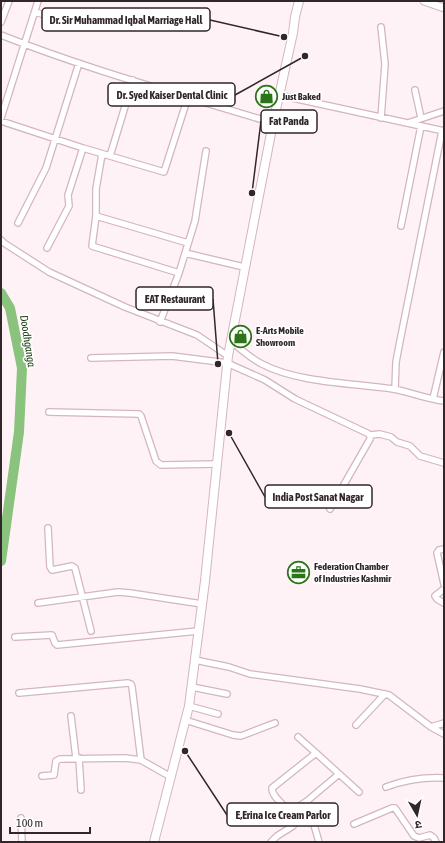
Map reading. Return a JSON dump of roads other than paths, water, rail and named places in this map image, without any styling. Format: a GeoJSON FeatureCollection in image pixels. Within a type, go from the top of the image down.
{"type":"FeatureCollection","features":[{"type":"Feature","properties":{"kind":"main road"},"geometry":{"type":"LineString","coordinates":[[154,842],[189,706],[202,604],[230,340],[299,1]]}},
{"type":"Feature","properties":{"kind":"main road"},"geometry":{"type":"LineString","coordinates":[[294,26],[297,22],[304,1]]}},
{"type":"Feature","properties":{"kind":"street"},"geometry":{"type":"LineString","coordinates":[[1,22],[9,1]]}},
{"type":"Feature","properties":{"kind":"street"},"geometry":{"type":"LineString","coordinates":[[38,1],[1,120],[83,148],[164,172],[188,97]]}},
{"type":"Feature","properties":{"kind":"street"},"geometry":{"type":"LineString","coordinates":[[424,1],[444,8]]}},
{"type":"Feature","properties":{"kind":"street"},"geometry":{"type":"LineString","coordinates":[[35,12],[75,24]]}},
{"type":"Feature","properties":{"kind":"street"},"geometry":{"type":"LineString","coordinates":[[381,27],[385,64],[381,118]]}},
{"type":"Feature","properties":{"kind":"street"},"geometry":{"type":"LineString","coordinates":[[1,35],[133,80],[273,123]]}},
{"type":"Feature","properties":{"kind":"street"},"geometry":{"type":"LineString","coordinates":[[18,223],[41,179],[56,138],[79,62]]}},
{"type":"Feature","properties":{"kind":"street"},"geometry":{"type":"LineString","coordinates":[[110,156],[133,80]]}},
{"type":"Feature","properties":{"kind":"street"},"geometry":{"type":"LineString","coordinates":[[415,90],[421,118]]}},
{"type":"Feature","properties":{"kind":"street"},"geometry":{"type":"LineString","coordinates":[[279,95],[443,131],[396,362],[395,389]]}},
{"type":"Feature","properties":{"kind":"street"},"geometry":{"type":"LineString","coordinates":[[408,123],[444,111]]}},
{"type":"Feature","properties":{"kind":"street"},"geometry":{"type":"LineString","coordinates":[[401,226],[421,126]]}},
{"type":"Feature","properties":{"kind":"street"},"geometry":{"type":"LineString","coordinates":[[48,248],[69,206],[68,195],[83,148]]}},
{"type":"Feature","properties":{"kind":"street"},"geometry":{"type":"LineString","coordinates":[[160,322],[179,273],[188,243],[198,204],[206,151]]}},
{"type":"Feature","properties":{"kind":"street"},"geometry":{"type":"LineString","coordinates":[[102,154],[96,189],[96,216],[92,243],[94,247],[179,273]]}},
{"type":"Feature","properties":{"kind":"street"},"geometry":{"type":"LineString","coordinates":[[96,216],[188,243]]}},
{"type":"Feature","properties":{"kind":"street"},"geometry":{"type":"LineString","coordinates":[[1,240],[49,272],[160,322],[197,335],[227,360],[265,380],[295,399],[367,433],[370,436]]}},
{"type":"Feature","properties":{"kind":"street"},"geometry":{"type":"LineString","coordinates":[[185,253],[244,267]]}},
{"type":"Feature","properties":{"kind":"street"},"geometry":{"type":"LineString","coordinates":[[230,340],[253,359],[267,367],[283,373],[324,381],[395,389],[444,401]]}},
{"type":"Feature","properties":{"kind":"street"},"geometry":{"type":"LineString","coordinates":[[433,399],[444,352]]}},
{"type":"Feature","properties":{"kind":"street"},"geometry":{"type":"LineString","coordinates":[[91,358],[172,356],[227,360]]}},
{"type":"Feature","properties":{"kind":"street"},"geometry":{"type":"LineString","coordinates":[[49,412],[139,414],[141,416],[156,461],[161,465],[216,464]]}},
{"type":"Feature","properties":{"kind":"street"},"geometry":{"type":"LineString","coordinates":[[370,436],[380,434],[391,437],[397,442],[410,446],[420,456],[444,463]]}},
{"type":"Feature","properties":{"kind":"street"},"geometry":{"type":"LineString","coordinates":[[330,509],[370,439],[370,436]]}},
{"type":"Feature","properties":{"kind":"street"},"geometry":{"type":"LineString","coordinates":[[48,528],[50,567],[52,570],[74,566],[91,631]]}},
{"type":"Feature","properties":{"kind":"street"},"geometry":{"type":"LineString","coordinates":[[444,549],[437,553],[444,584]]}},
{"type":"Feature","properties":{"kind":"street"},"geometry":{"type":"LineString","coordinates":[[444,589],[435,596],[444,603]]}},
{"type":"Feature","properties":{"kind":"street"},"geometry":{"type":"LineString","coordinates":[[38,603],[81,596],[130,592],[202,604]]}},
{"type":"Feature","properties":{"kind":"street"},"geometry":{"type":"LineString","coordinates":[[15,637],[52,635],[54,643],[57,645],[198,631]]}},
{"type":"Feature","properties":{"kind":"street"},"geometry":{"type":"LineString","coordinates":[[195,660],[229,667],[250,674],[360,689],[385,694],[396,699],[431,727],[444,734]]}},
{"type":"Feature","properties":{"kind":"street"},"geometry":{"type":"LineString","coordinates":[[20,693],[128,683],[131,684],[141,760]]}},
{"type":"Feature","properties":{"kind":"street"},"geometry":{"type":"LineString","coordinates":[[192,687],[227,694]]}},
{"type":"Feature","properties":{"kind":"street"},"geometry":{"type":"LineString","coordinates":[[356,725],[385,694]]}},
{"type":"Feature","properties":{"kind":"street"},"geometry":{"type":"LineString","coordinates":[[189,706],[218,714]]}},
{"type":"Feature","properties":{"kind":"street"},"geometry":{"type":"LineString","coordinates":[[71,716],[81,790]]}},
{"type":"Feature","properties":{"kind":"street"},"geometry":{"type":"LineString","coordinates":[[186,720],[233,735],[241,736],[275,723]]}},
{"type":"Feature","properties":{"kind":"street"},"geometry":{"type":"LineString","coordinates":[[431,727],[444,723]]}},
{"type":"Feature","properties":{"kind":"street"},"geometry":{"type":"LineString","coordinates":[[298,737],[359,792]]}},
{"type":"Feature","properties":{"kind":"street"},"geometry":{"type":"LineString","coordinates":[[271,842],[277,836],[293,826],[290,812],[274,795],[272,788],[316,753]]}},
{"type":"Feature","properties":{"kind":"street"},"geometry":{"type":"LineString","coordinates":[[42,776],[54,775],[57,760],[77,758],[125,758],[141,760],[171,777]]}},
{"type":"Feature","properties":{"kind":"street"},"geometry":{"type":"LineString","coordinates":[[290,812],[307,801],[339,774]]}},
{"type":"Feature","properties":{"kind":"street"},"geometry":{"type":"LineString","coordinates":[[386,787],[401,782],[428,778],[444,778]]}},
{"type":"Feature","properties":{"kind":"street"},"geometry":{"type":"LineString","coordinates":[[307,801],[319,842]]}},
{"type":"Feature","properties":{"kind":"street"},"geometry":{"type":"LineString","coordinates":[[354,824],[395,808],[414,836],[419,838],[430,835],[436,842]]}},
{"type":"Feature","properties":{"kind":"street"},"geometry":{"type":"LineString","coordinates":[[21,818],[22,842]]}},
{"type":"Feature","properties":{"kind":"waterway","name":"Doodhganga"},"geometry":{"type":"LineString","coordinates":[[1,293],[10,308],[22,368],[19,432],[1,561]]}},
{"type":"Feature","properties":{"kind":"place","name":"Dr. Sir Muhammad Iqbal Marriage Hall"},"geometry":{"type":"Point","coordinates":[284,37]}},
{"type":"Feature","properties":{"kind":"place","name":"Dr. Syed Kaiser Dental Clinic"},"geometry":{"type":"Point","coordinates":[305,56]}},
{"type":"Feature","properties":{"kind":"place","name":"Just Baked"},"geometry":{"type":"Point","coordinates":[267,96]}},
{"type":"Feature","properties":{"kind":"place","name":"Fat Panda"},"geometry":{"type":"Point","coordinates":[252,193]}},
{"type":"Feature","properties":{"kind":"place","name":"E-Arts Mobile Showroom"},"geometry":{"type":"Point","coordinates":[240,336]}},
{"type":"Feature","properties":{"kind":"place","name":"EAT Restaurant"},"geometry":{"type":"Point","coordinates":[218,364]}},
{"type":"Feature","properties":{"kind":"place","name":"India Post Sanat Nagar"},"geometry":{"type":"Point","coordinates":[229,433]}},
{"type":"Feature","properties":{"kind":"place","name":"Federation Chamber of Industries Kashmir"},"geometry":{"type":"Point","coordinates":[298,572]}},
{"type":"Feature","properties":{"kind":"place","name":"E,Erina Ice Cream Parlor"},"geometry":{"type":"Point","coordinates":[185,751]}}]}
